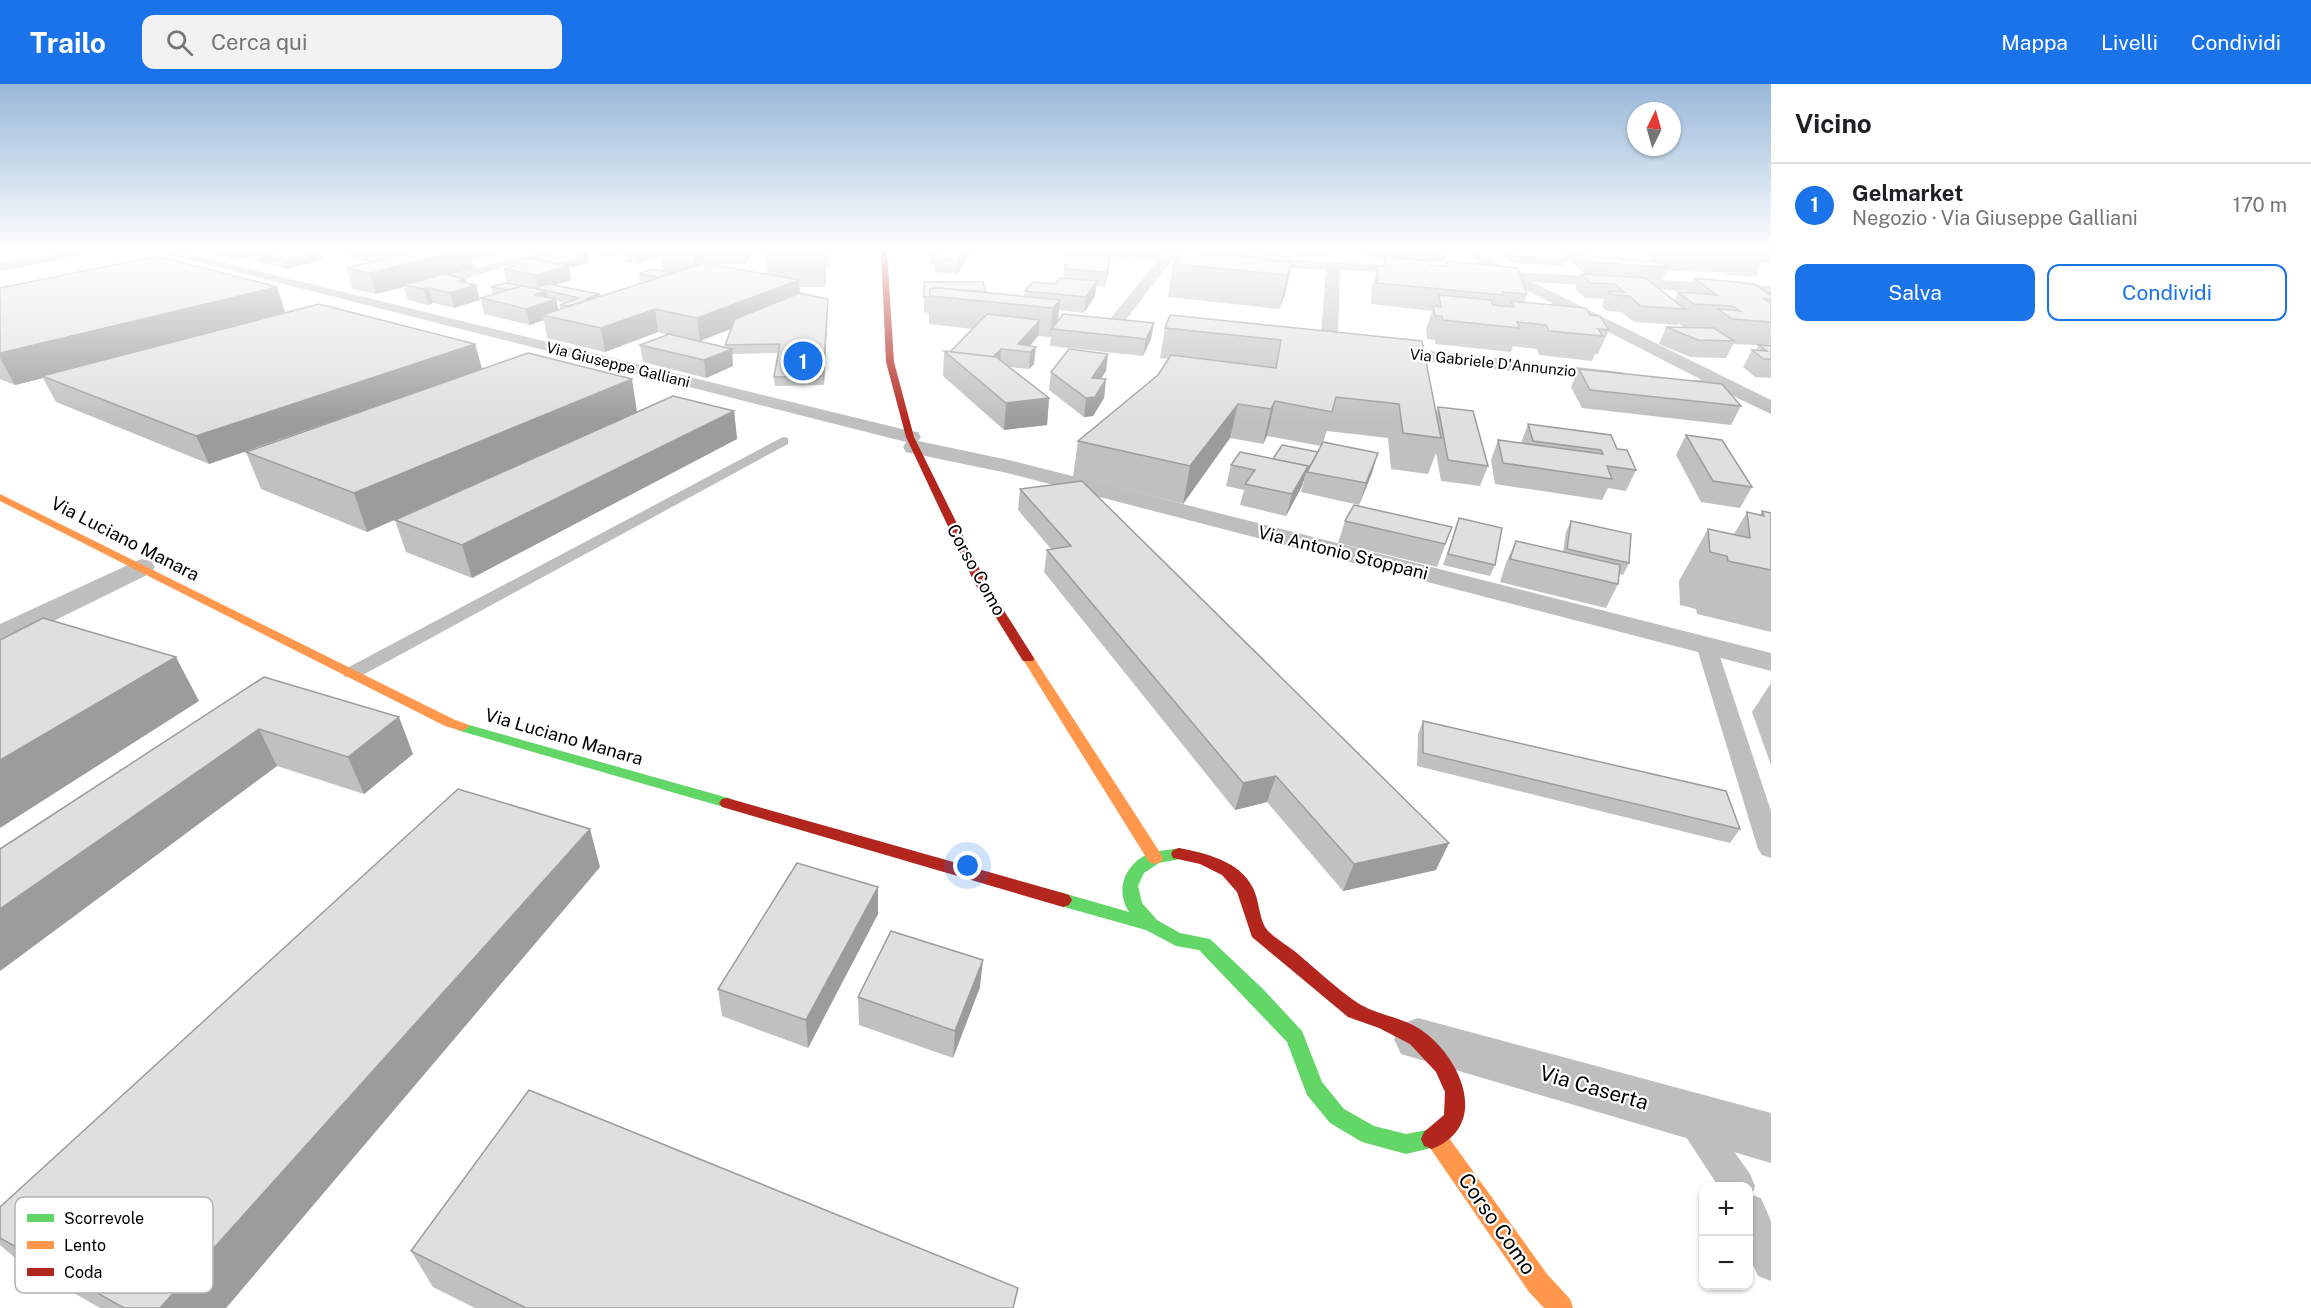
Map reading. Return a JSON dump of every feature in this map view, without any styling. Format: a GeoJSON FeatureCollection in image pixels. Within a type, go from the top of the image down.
{"type":"FeatureCollection","features":[{"type":"Feature","properties":{"kind":"main road","name":"Corso Como"},"geometry":{"type":"LineString","coordinates":[[887,306],[890,362],[912,442],[981,585],[1155,858]]}},
{"type":"Feature","properties":{"kind":"main road","name":"Via Luciano Manara"},"geometry":{"type":"LineString","coordinates":[[0,497],[450,723],[1151,925]]}},
{"type":"Feature","properties":{"kind":"main road"},"geometry":{"type":"LineString","coordinates":[[1179,854],[1204,859],[1228,871],[1245,888],[1258,932],[1355,1011],[1386,1022],[1417,1038],[1444,1066],[1455,1092],[1454,1119],[1436,1138],[1406,1144],[1370,1135],[1338,1116],[1314,1088],[1295,1037],[1256,995],[1204,944],[1176,939],[1151,925],[1134,906],[1130,886],[1137,869],[1155,858],[1179,854]]}},
{"type":"Feature","properties":{"kind":"main road","name":"Corso Como"},"geometry":{"type":"LineString","coordinates":[[1436,1138],[1538,1283],[1561,1308]]}},
{"type":"Feature","properties":{"kind":"street","name":"Via Giuseppe Galliani"},"geometry":{"type":"LineString","coordinates":[[378,306],[912,442]]}},
{"type":"Feature","properties":{"kind":"street"},"geometry":{"type":"LineString","coordinates":[[1109,330],[1128,306]]}},
{"type":"Feature","properties":{"kind":"street","name":"Via Gabriele D'Annunzio"},"geometry":{"type":"LineString","coordinates":[[1331,306],[1329,345],[1642,380]]}},
{"type":"Feature","properties":{"kind":"street"},"geometry":{"type":"LineString","coordinates":[[1569,306],[1771,408]]}},
{"type":"Feature","properties":{"kind":"street"},"geometry":{"type":"LineString","coordinates":[[1665,383],[1735,390]]}},
{"type":"Feature","properties":{"kind":"street","name":"Via Antonio Stoppani"},"geometry":{"type":"LineString","coordinates":[[912,442],[1771,662]]}},
{"type":"Feature","properties":{"kind":"street"},"geometry":{"type":"LineString","coordinates":[[0,636],[141,567]]}},
{"type":"Feature","properties":{"kind":"street","name":"Via Caserta"},"geometry":{"type":"LineString","coordinates":[[1417,1038],[1771,1138]]}},
{"type":"Feature","properties":{"kind":"lane"},"geometry":{"type":"LineString","coordinates":[[352,673],[783,441]]}},
{"type":"Feature","properties":{"kind":"lane"},"geometry":{"type":"LineString","coordinates":[[1706,645],[1771,849]]}},
{"type":"Feature","properties":{"kind":"lane"},"geometry":{"type":"LineString","coordinates":[[1689,1115],[1735,1182]]}},
{"type":"Feature","properties":{"kind":"lane"},"geometry":{"type":"LineString","coordinates":[[1753,1220],[1771,1263]]}},
{"type":"Feature","properties":{"kind":"building"},"geometry":{"type":"Polygon","coordinates":[[[0,306],[197,306],[0,353],[0,306]]]}},
{"type":"Feature","properties":{"kind":"building"},"geometry":{"type":"Polygon","coordinates":[[[311,306],[327,306],[475,344],[196,436],[42,376],[311,306]]]}},
{"type":"Feature","properties":{"kind":"building"},"geometry":{"type":"Polygon","coordinates":[[[514,306],[535,306],[526,309],[514,306]]]}},
{"type":"Feature","properties":{"kind":"building"},"geometry":{"type":"Polygon","coordinates":[[[570,306],[729,306],[697,318],[655,309],[601,328],[542,315],[570,306]]]}},
{"type":"Feature","properties":{"kind":"building"},"geometry":{"type":"Polygon","coordinates":[[[767,306],[828,306],[823,376],[774,377],[780,344],[725,345],[735,319],[767,306]]]}},
{"type":"Feature","properties":{"kind":"building"},"geometry":{"type":"Polygon","coordinates":[[[1433,306],[1586,308],[1590,315],[1600,316],[1609,330],[1598,329],[1603,336],[1549,331],[1546,325],[1517,322],[1520,328],[1443,320],[1442,316],[1435,316],[1433,306]]]}},
{"type":"Feature","properties":{"kind":"building"},"geometry":{"type":"Polygon","coordinates":[[[1643,306],[1681,306],[1685,309],[1643,306]]]}},
{"type":"Feature","properties":{"kind":"building"},"geometry":{"type":"Polygon","coordinates":[[[1733,306],[1771,306],[1771,323],[1732,319],[1718,309],[1740,311],[1733,306]]]}},
{"type":"Feature","properties":{"kind":"building"},"geometry":{"type":"Polygon","coordinates":[[[987,314],[1040,320],[1018,344],[1036,347],[1030,352],[1001,349],[993,357],[950,352],[987,314]]]}},
{"type":"Feature","properties":{"kind":"building"},"geometry":{"type":"Polygon","coordinates":[[[1063,314],[1154,323],[1146,339],[1052,329],[1063,314]]]}},
{"type":"Feature","properties":{"kind":"building"},"geometry":{"type":"Polygon","coordinates":[[[1170,315],[1422,341],[1441,438],[1403,433],[1399,404],[1336,397],[1332,412],[1275,401],[1271,409],[1238,404],[1190,466],[1078,441],[1158,375],[1171,355],[1276,368],[1281,340],[1165,328],[1170,315]]]}},
{"type":"Feature","properties":{"kind":"building"},"geometry":{"type":"Polygon","coordinates":[[[1666,327],[1714,328],[1734,341],[1698,340],[1666,327]]]}},
{"type":"Feature","properties":{"kind":"building"},"geometry":{"type":"Polygon","coordinates":[[[669,334],[732,349],[704,360],[640,345],[669,334]]]}},
{"type":"Feature","properties":{"kind":"building"},"geometry":{"type":"Polygon","coordinates":[[[1759,345],[1771,346],[1771,359],[1764,359],[1752,350],[1767,351],[1759,345]]]}},
{"type":"Feature","properties":{"kind":"building"},"geometry":{"type":"Polygon","coordinates":[[[1069,349],[1108,354],[1092,378],[1106,379],[1095,397],[1086,398],[1051,372],[1069,349]]]}},
{"type":"Feature","properties":{"kind":"building"},"geometry":{"type":"Polygon","coordinates":[[[944,351],[996,357],[1049,398],[1006,403],[944,351]]]}},
{"type":"Feature","properties":{"kind":"building"},"geometry":{"type":"Polygon","coordinates":[[[528,353],[632,379],[354,493],[246,452],[528,353]]]}},
{"type":"Feature","properties":{"kind":"building"},"geometry":{"type":"Polygon","coordinates":[[[1579,369],[1722,384],[1741,406],[1590,390],[1579,369]]]}},
{"type":"Feature","properties":{"kind":"building"},"geometry":{"type":"Polygon","coordinates":[[[673,396],[734,411],[462,545],[395,520],[673,396]]]}},
{"type":"Feature","properties":{"kind":"building"},"geometry":{"type":"Polygon","coordinates":[[[1438,407],[1473,411],[1488,466],[1448,460],[1438,407]]]}},
{"type":"Feature","properties":{"kind":"building"},"geometry":{"type":"Polygon","coordinates":[[[1528,424],[1611,435],[1617,449],[1627,450],[1636,470],[1607,466],[1612,479],[1503,463],[1498,440],[1603,454],[1601,450],[1533,441],[1528,424]]]}},
{"type":"Feature","properties":{"kind":"building"},"geometry":{"type":"Polygon","coordinates":[[[1686,435],[1722,440],[1752,487],[1713,481],[1686,435]]]}},
{"type":"Feature","properties":{"kind":"building"},"geometry":{"type":"Polygon","coordinates":[[[1323,442],[1378,453],[1366,483],[1307,472],[1323,442]]]}},
{"type":"Feature","properties":{"kind":"building"},"geometry":{"type":"Polygon","coordinates":[[[1282,445],[1318,452],[1306,471],[1308,466],[1273,459],[1282,445]]]}},
{"type":"Feature","properties":{"kind":"building"},"geometry":{"type":"Polygon","coordinates":[[[1240,452],[1308,466],[1292,494],[1245,484],[1255,470],[1231,465],[1240,452]]]}},
{"type":"Feature","properties":{"kind":"building"},"geometry":{"type":"Polygon","coordinates":[[[1082,481],[1449,843],[1354,864],[1276,776],[1243,783],[1047,550],[1071,546],[1020,489],[1082,481]]]}},
{"type":"Feature","properties":{"kind":"building"},"geometry":{"type":"Polygon","coordinates":[[[1354,505],[1452,527],[1445,544],[1345,521],[1354,505]]]}},
{"type":"Feature","properties":{"kind":"building"},"geometry":{"type":"Polygon","coordinates":[[[1762,511],[1771,513],[1771,570],[1728,561],[1727,556],[1710,552],[1708,529],[1750,538],[1747,512],[1764,516],[1762,511]]]}},
{"type":"Feature","properties":{"kind":"building"},"geometry":{"type":"Polygon","coordinates":[[[1459,518],[1502,528],[1495,565],[1448,554],[1459,518]]]}},
{"type":"Feature","properties":{"kind":"building"},"geometry":{"type":"Polygon","coordinates":[[[1571,521],[1631,534],[1629,563],[1567,549],[1571,521]]]}},
{"type":"Feature","properties":{"kind":"building"},"geometry":{"type":"Polygon","coordinates":[[[1516,541],[1620,565],[1618,584],[1510,559],[1516,541]]]}},
{"type":"Feature","properties":{"kind":"building"},"geometry":{"type":"Polygon","coordinates":[[[43,618],[176,657],[0,760],[0,640],[43,618]]]}},
{"type":"Feature","properties":{"kind":"building"},"geometry":{"type":"Polygon","coordinates":[[[264,677],[399,717],[348,757],[259,729],[0,909],[0,849],[264,677]]]}},
{"type":"Feature","properties":{"kind":"building"},"geometry":{"type":"Polygon","coordinates":[[[1423,721],[1726,791],[1740,829],[1423,753],[1423,721]]]}},
{"type":"Feature","properties":{"kind":"building"},"geometry":{"type":"Polygon","coordinates":[[[458,789],[590,829],[213,1249],[213,1197],[15,1197],[15,1246],[0,1238],[0,1207],[458,789]]]}},
{"type":"Feature","properties":{"kind":"building"},"geometry":{"type":"Polygon","coordinates":[[[797,863],[878,887],[806,1020],[718,989],[797,863]]]}},
{"type":"Feature","properties":{"kind":"building"},"geometry":{"type":"Polygon","coordinates":[[[891,931],[983,960],[955,1031],[858,997],[891,931]]]}},
{"type":"Feature","properties":{"kind":"building"},"geometry":{"type":"Polygon","coordinates":[[[529,1090],[1018,1288],[1013,1308],[526,1308],[411,1251],[529,1090]]]}},
{"type":"Feature","properties":{"kind":"building"},"geometry":{"type":"Polygon","coordinates":[[[97,1293],[173,1293],[160,1308],[124,1308],[97,1293]]]}},
{"type":"Feature","properties":{"kind":"traffic: fast"},"geometry":{"type":"LineString","coordinates":[[462,727],[727,803]]}},
{"type":"Feature","properties":{"kind":"traffic: fast"},"geometry":{"type":"LineString","coordinates":[[1179,854],[1155,858],[1137,869],[1130,886],[1134,906],[1151,925],[1176,939],[1204,944],[1256,995],[1295,1037],[1314,1088],[1337,1116],[1370,1135],[1406,1144],[1432,1139]]}},
{"type":"Feature","properties":{"kind":"traffic: fast"},"geometry":{"type":"LineString","coordinates":[[1063,900],[1151,925]]}},
{"type":"Feature","properties":{"kind":"traffic: slow"},"geometry":{"type":"LineString","coordinates":[[0,497],[462,727]]}},
{"type":"Feature","properties":{"kind":"traffic: slow"},"geometry":{"type":"LineString","coordinates":[[1028,658],[1155,858]]}},
{"type":"Feature","properties":{"kind":"traffic: slow"},"geometry":{"type":"LineString","coordinates":[[1436,1138],[1538,1283],[1561,1308]]}},
{"type":"Feature","properties":{"kind":"traffic: jam"},"geometry":{"type":"LineString","coordinates":[[887,306],[890,362],[910,437],[981,584],[1028,658]]}},
{"type":"Feature","properties":{"kind":"traffic: jam"},"geometry":{"type":"LineString","coordinates":[[727,803],[1063,900]]}},
{"type":"Feature","properties":{"kind":"traffic: jam"},"geometry":{"type":"LineString","coordinates":[[1179,854],[1204,859],[1228,871],[1245,889],[1258,932],[1355,1011],[1386,1022],[1417,1038],[1444,1066],[1455,1092],[1454,1119],[1432,1139]]}},
{"type":"Feature","properties":{"kind":"place","name":"Gelmarket"},"geometry":{"type":"Point","coordinates":[803,361]}}]}
